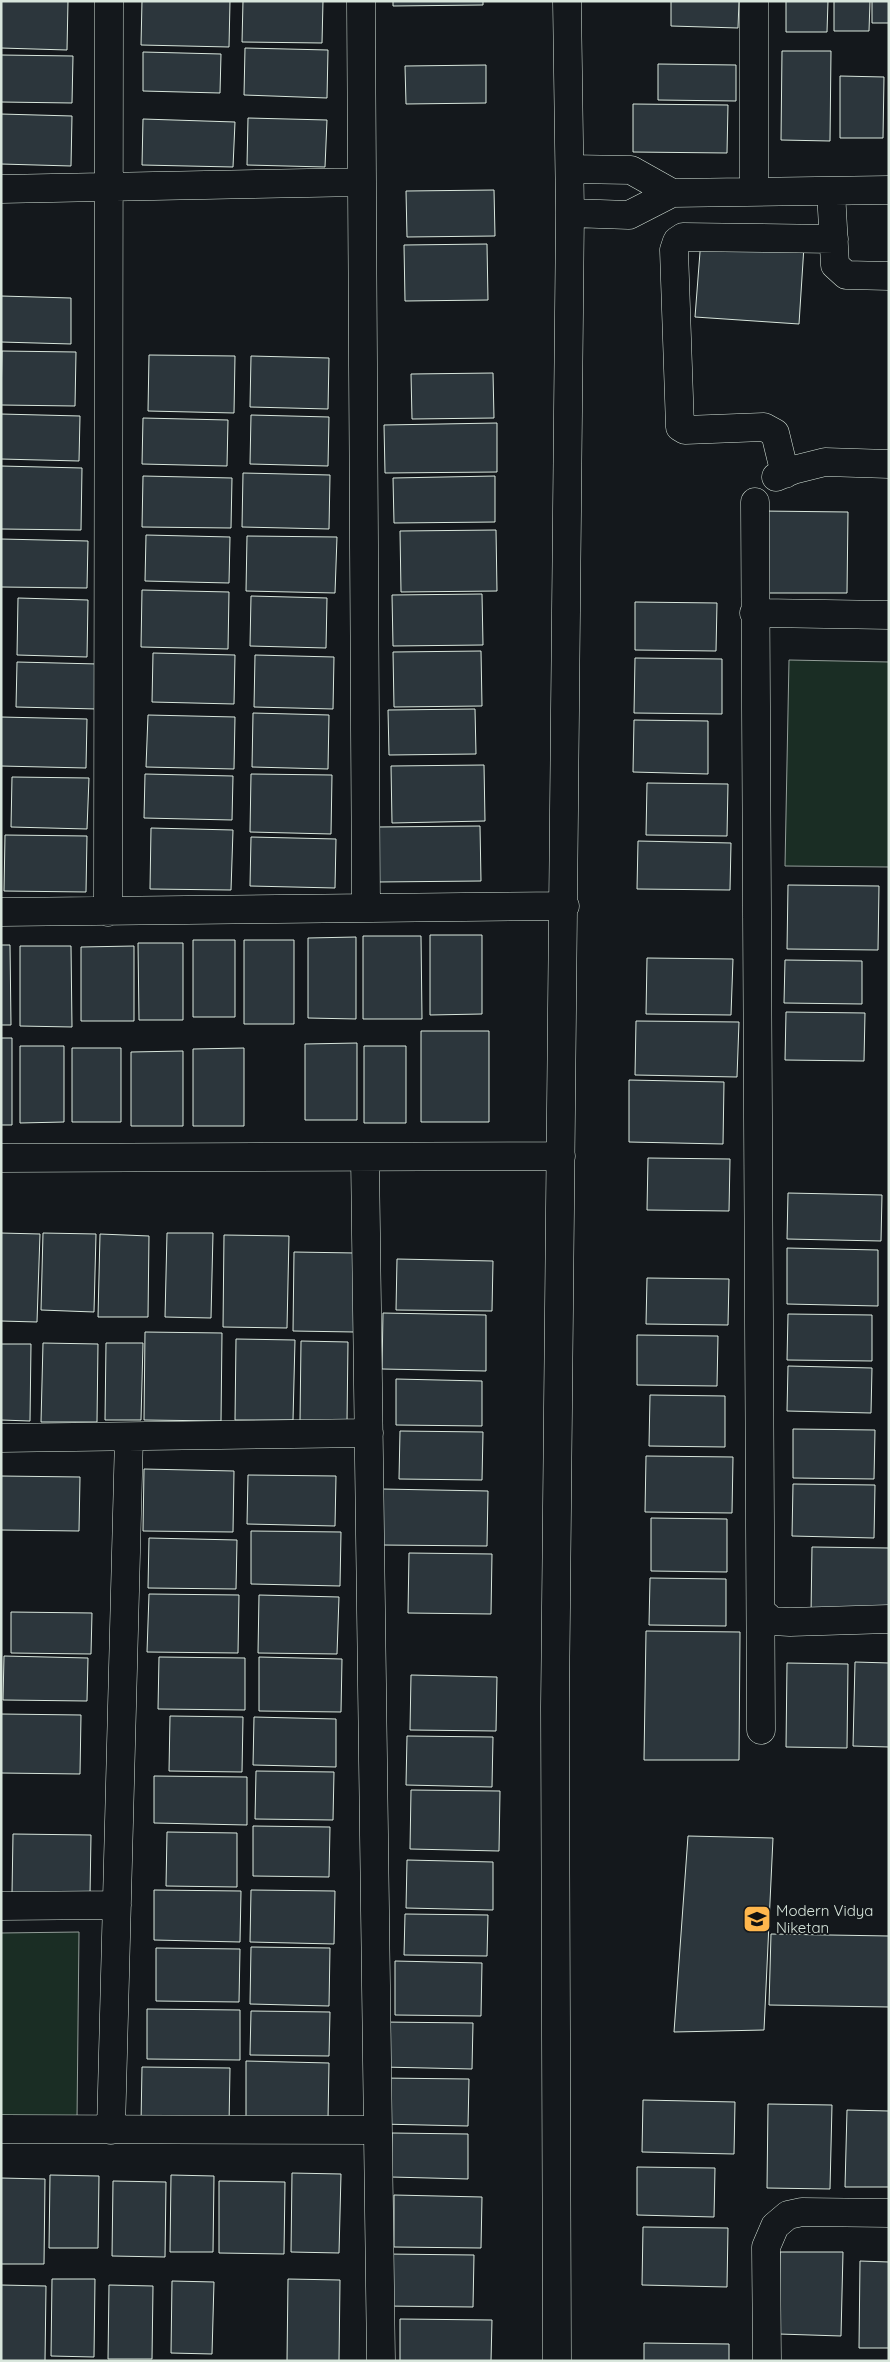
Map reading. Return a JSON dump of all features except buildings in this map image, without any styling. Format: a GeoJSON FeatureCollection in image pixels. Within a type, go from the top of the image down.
{"type":"FeatureCollection","features":[{"type":"Feature","properties":{"kind":"street"},"geometry":{"type":"LineString","coordinates":[[108,912],[109,1]]}},
{"type":"Feature","properties":{"kind":"street"},"geometry":{"type":"LineString","coordinates":[[362,1],[366,908]]}},
{"type":"Feature","properties":{"kind":"street"},"geometry":{"type":"LineString","coordinates":[[557,2361],[555,1697],[565,906],[570,213],[567,1]]}},
{"type":"Feature","properties":{"kind":"street"},"geometry":{"type":"LineString","coordinates":[[754,1],[754,192]]}},
{"type":"Feature","properties":{"kind":"street"},"geometry":{"type":"LineString","coordinates":[[570,169],[631,170],[672,193]]}},
{"type":"Feature","properties":{"kind":"street"},"geometry":{"type":"LineString","coordinates":[[1,189],[362,182]]}},
{"type":"Feature","properties":{"kind":"street"},"geometry":{"type":"LineString","coordinates":[[570,213],[629,215],[672,193],[889,190]]}},
{"type":"Feature","properties":{"kind":"street"},"geometry":{"type":"LineString","coordinates":[[831,191],[835,265],[846,275],[889,276]]}},
{"type":"Feature","properties":{"kind":"street"},"geometry":{"type":"LineString","coordinates":[[834,239],[683,237],[677,241],[674,250],[680,427],[685,430],[764,427],[775,433],[781,476],[825,462],[889,464]]}},
{"type":"Feature","properties":{"kind":"street"},"geometry":{"type":"LineString","coordinates":[[755,502],[754,613],[761,1730]]}},
{"type":"Feature","properties":{"kind":"street"},"geometry":{"type":"LineString","coordinates":[[754,613],[889,615]]}},
{"type":"Feature","properties":{"kind":"street"},"geometry":{"type":"LineString","coordinates":[[1,912],[565,906]]}},
{"type":"Feature","properties":{"kind":"street"},"geometry":{"type":"LineString","coordinates":[[1,1158],[561,1156]]}},
{"type":"Feature","properties":{"kind":"street"},"geometry":{"type":"LineString","coordinates":[[365,1158],[381,2361]]}},
{"type":"Feature","properties":{"kind":"street"},"geometry":{"type":"LineString","coordinates":[[1,1438],[369,1433]]}},
{"type":"Feature","properties":{"kind":"street"},"geometry":{"type":"LineString","coordinates":[[111,2130],[128,1437]]}},
{"type":"Feature","properties":{"kind":"street"},"geometry":{"type":"LineString","coordinates":[[761,1610],[772,1621],[889,1619]]}},
{"type":"Feature","properties":{"kind":"street"},"geometry":{"type":"LineString","coordinates":[[1,1906],[117,1905]]}},
{"type":"Feature","properties":{"kind":"street"},"geometry":{"type":"LineString","coordinates":[[1,2129],[377,2130]]}},
{"type":"Feature","properties":{"kind":"street"},"geometry":{"type":"LineString","coordinates":[[767,2361],[766,2247],[775,2226],[788,2215],[802,2212],[889,2213]]}},
{"type":"Feature","properties":{"kind":"green space"},"geometry":{"type":"Polygon","coordinates":[[[789,660],[889,662],[889,867],[785,866],[789,660]]]}},
{"type":"Feature","properties":{"kind":"green space"},"geometry":{"type":"Polygon","coordinates":[[[79,1932],[77,2120],[1,2120],[1,1933],[79,1932]]]}},
{"type":"Feature","properties":{"kind":"place","name":"Modern Vidya Niketan"},"geometry":{"type":"Point","coordinates":[757,1919]}}]}
